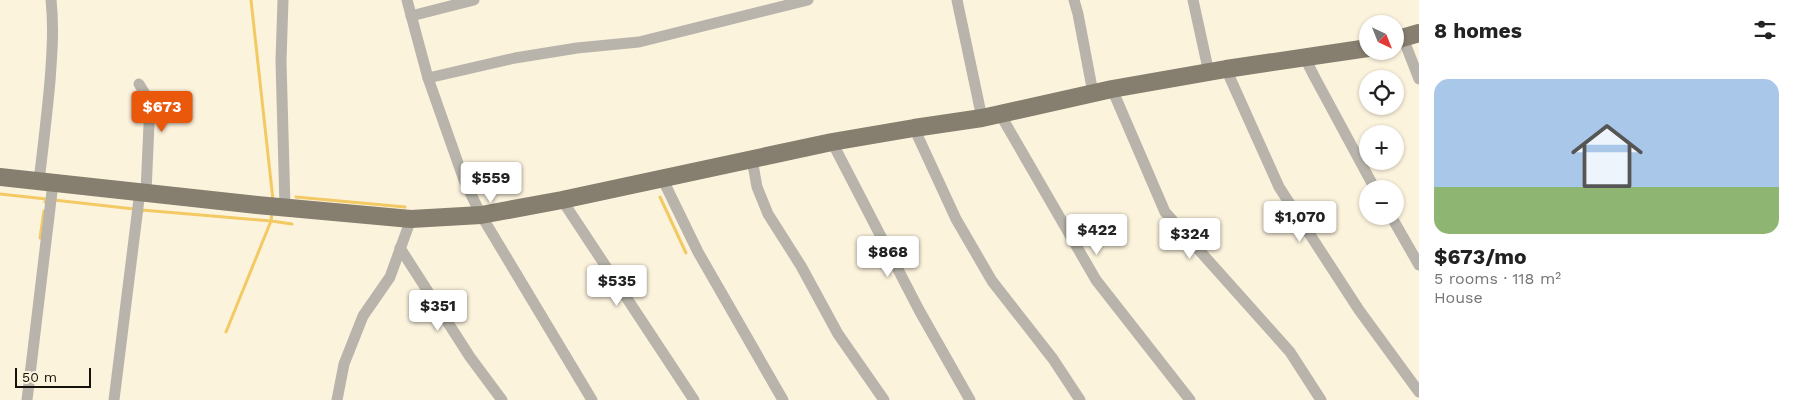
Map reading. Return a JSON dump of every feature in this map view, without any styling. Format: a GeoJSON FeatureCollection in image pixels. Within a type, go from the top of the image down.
{"type":"FeatureCollection","features":[{"type":"Feature","properties":{"kind":"main road"},"geometry":{"type":"LineString","coordinates":[[0,177],[144,191],[257,205],[411,219],[481,215],[562,200],[832,142],[982,118],[1112,89],[1304,56],[1359,49]]}},
{"type":"Feature","properties":{"kind":"street"},"geometry":{"type":"LineString","coordinates":[[26,400],[46,182],[45,132],[53,15],[51,0]]}},
{"type":"Feature","properties":{"kind":"street"},"geometry":{"type":"LineString","coordinates":[[283,0],[282,61],[285,207]]}},
{"type":"Feature","properties":{"kind":"street"},"geometry":{"type":"LineString","coordinates":[[407,0],[428,78],[464,180],[481,215],[592,400]]}},
{"type":"Feature","properties":{"kind":"street"},"geometry":{"type":"LineString","coordinates":[[411,16],[474,0]]}},
{"type":"Feature","properties":{"kind":"street"},"geometry":{"type":"LineString","coordinates":[[428,78],[515,58],[577,48],[639,42],[808,0]]}},
{"type":"Feature","properties":{"kind":"street"},"geometry":{"type":"LineString","coordinates":[[956,0],[982,118]]}},
{"type":"Feature","properties":{"kind":"street"},"geometry":{"type":"LineString","coordinates":[[1074,0],[1093,94]]}},
{"type":"Feature","properties":{"kind":"street"},"geometry":{"type":"LineString","coordinates":[[1195,2],[1217,71],[1279,187],[1359,310],[1419,392]]}},
{"type":"Feature","properties":{"kind":"street"},"geometry":{"type":"LineString","coordinates":[[1406,37],[1419,79]]}},
{"type":"Feature","properties":{"kind":"street"},"geometry":{"type":"LineString","coordinates":[[1304,56],[1370,180]]}},
{"type":"Feature","properties":{"kind":"street"},"geometry":{"type":"LineString","coordinates":[[114,400],[144,191],[150,102],[139,84]]}},
{"type":"Feature","properties":{"kind":"street"},"geometry":{"type":"LineString","coordinates":[[1112,89],[1165,212],[1290,352],[1321,400]]}},
{"type":"Feature","properties":{"kind":"street"},"geometry":{"type":"LineString","coordinates":[[1000,114],[1096,280],[1190,400]]}},
{"type":"Feature","properties":{"kind":"street"},"geometry":{"type":"LineString","coordinates":[[914,128],[956,219],[992,281],[1053,359],[1080,400]]}},
{"type":"Feature","properties":{"kind":"street"},"geometry":{"type":"LineString","coordinates":[[832,142],[920,310],[970,400]]}},
{"type":"Feature","properties":{"kind":"street"},"geometry":{"type":"LineString","coordinates":[[752,159],[757,187],[768,214],[801,266],[838,334],[884,400]]}},
{"type":"Feature","properties":{"kind":"street"},"geometry":{"type":"LineString","coordinates":[[662,178],[698,252],[782,400]]}},
{"type":"Feature","properties":{"kind":"street"},"geometry":{"type":"LineString","coordinates":[[562,200],[694,400]]}},
{"type":"Feature","properties":{"kind":"street"},"geometry":{"type":"LineString","coordinates":[[338,400],[344,364],[363,316],[390,277],[411,219]]}},
{"type":"Feature","properties":{"kind":"street"},"geometry":{"type":"LineString","coordinates":[[1396,225],[1419,265]]}},
{"type":"Feature","properties":{"kind":"street"},"geometry":{"type":"LineString","coordinates":[[400,248],[470,357],[502,400]]}},
{"type":"Feature","properties":{"kind":"waterway"},"geometry":{"type":"LineString","coordinates":[[251,0],[273,200]]}},
{"type":"Feature","properties":{"kind":"waterway"},"geometry":{"type":"LineString","coordinates":[[0,194],[46,199],[45,202]]}},
{"type":"Feature","properties":{"kind":"waterway"},"geometry":{"type":"LineString","coordinates":[[296,197],[405,207]]}},
{"type":"Feature","properties":{"kind":"waterway"},"geometry":{"type":"LineString","coordinates":[[660,197],[686,253]]}},
{"type":"Feature","properties":{"kind":"waterway"},"geometry":{"type":"LineString","coordinates":[[54,200],[134,209]]}},
{"type":"Feature","properties":{"kind":"waterway"},"geometry":{"type":"LineString","coordinates":[[142,212],[142,210],[292,224]]}},
{"type":"Feature","properties":{"kind":"waterway"},"geometry":{"type":"LineString","coordinates":[[40,238],[44,211]]}},
{"type":"Feature","properties":{"kind":"waterway"},"geometry":{"type":"LineString","coordinates":[[226,332],[271,221],[272,212]]}}]}
